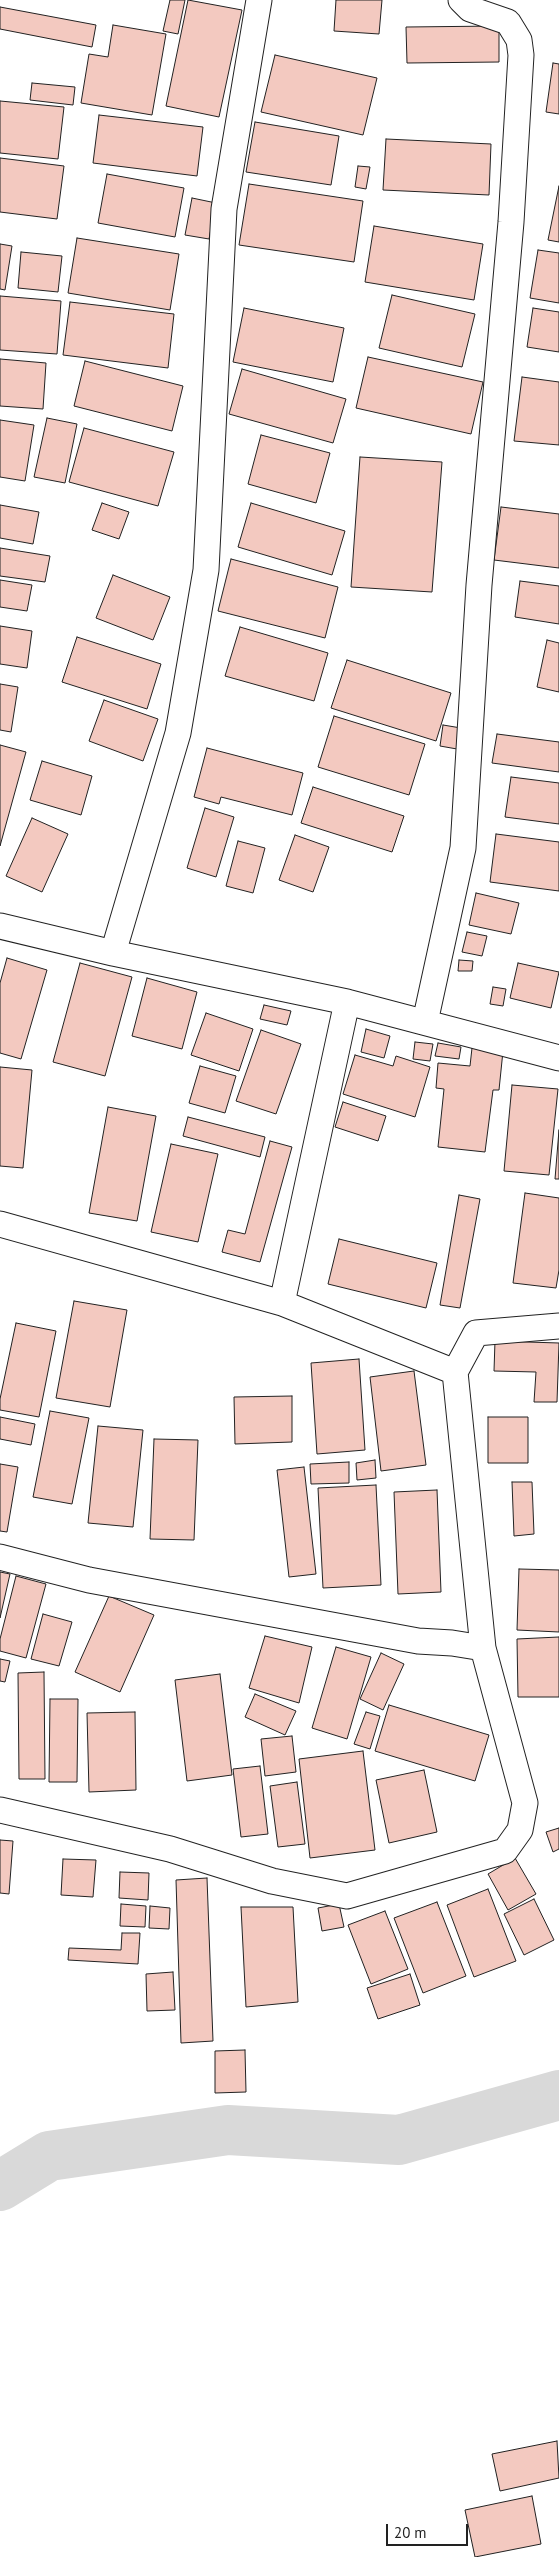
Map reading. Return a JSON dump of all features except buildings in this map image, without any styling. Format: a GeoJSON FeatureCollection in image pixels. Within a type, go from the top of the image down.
{"type":"FeatureCollection","features":[{"type":"Feature","properties":{"kind":"street"},"geometry":{"type":"LineString","coordinates":[[113,954],[178,733],[206,570],[224,209],[259,0]]}},
{"type":"Feature","properties":{"kind":"street"},"geometry":{"type":"LineString","coordinates":[[425,1022],[463,848],[479,585],[511,222],[521,54],[519,40],[508,22],[470,9],[461,0]]}},
{"type":"Feature","properties":{"kind":"street"},"geometry":{"type":"LineString","coordinates":[[0,926],[113,954],[347,1002],[559,1058]]}},
{"type":"Feature","properties":{"kind":"street"},"geometry":{"type":"LineString","coordinates":[[282,1303],[347,1002]]}},
{"type":"Feature","properties":{"kind":"street"},"geometry":{"type":"LineString","coordinates":[[0,1224],[282,1303],[455,1372]]}},
{"type":"Feature","properties":{"kind":"street"},"geometry":{"type":"LineString","coordinates":[[0,1810],[170,1849],[272,1881],[347,1896],[505,1851],[520,1830],[525,1803],[483,1648],[455,1372],[476,1333],[559,1326]]}},
{"type":"Feature","properties":{"kind":"street"},"geometry":{"type":"LineString","coordinates":[[0,1557],[98,1582],[418,1641],[452,1643],[483,1648]]}},
{"type":"Feature","properties":{"kind":"waterway"},"geometry":{"type":"LineString","coordinates":[[0,2186],[49,2156],[228,2130],[399,2140],[559,2095]]}}]}
